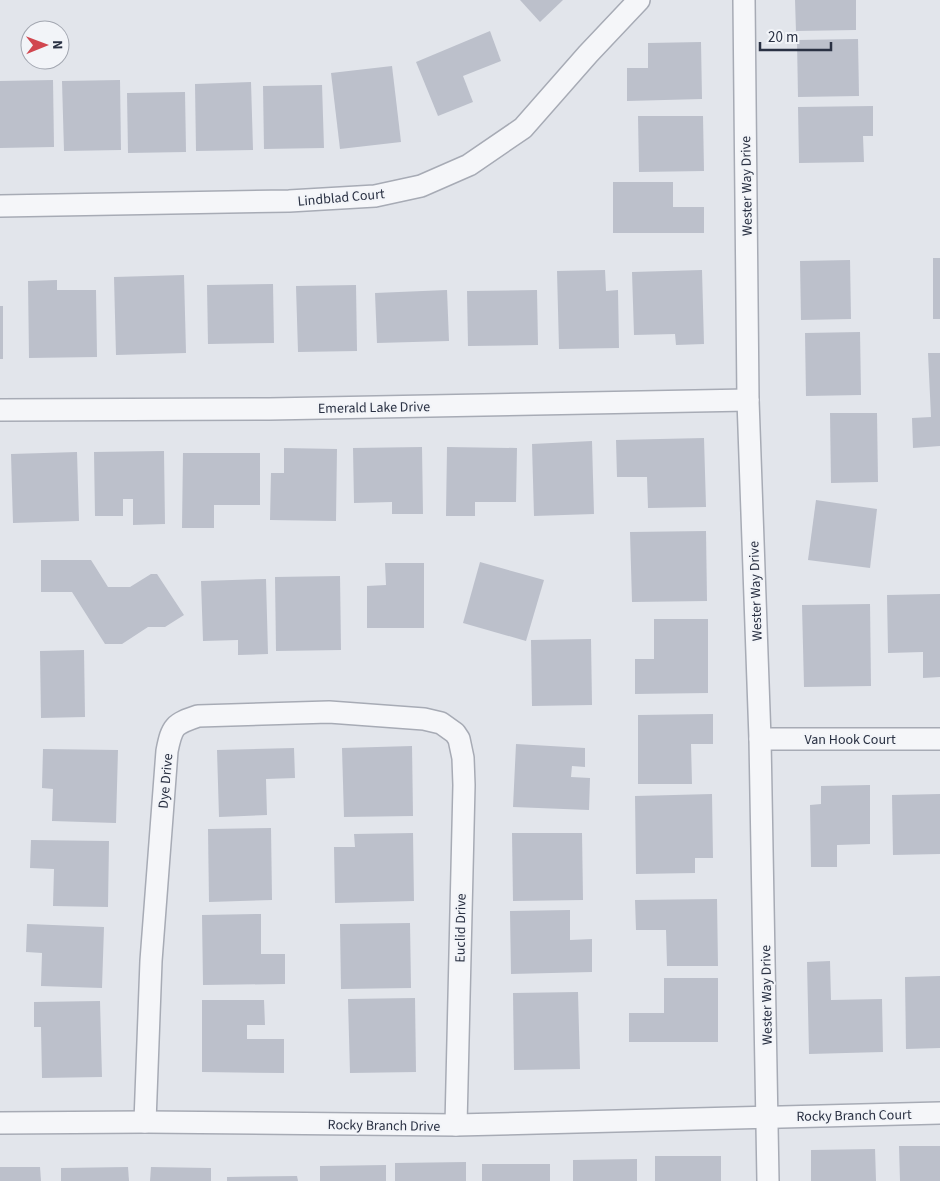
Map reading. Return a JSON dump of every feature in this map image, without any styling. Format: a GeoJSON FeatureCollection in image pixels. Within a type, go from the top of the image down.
{"type":"FeatureCollection","features":[{"type":"Feature","properties":{"kind":"street","name":"Lindblad Court"},"geometry":{"type":"LineString","coordinates":[[0,206],[289,201],[375,196],[421,186],[469,164],[523,128],[588,54],[639,0]]}},
{"type":"Feature","properties":{"kind":"street","name":"Wester Way Drive"},"geometry":{"type":"LineString","coordinates":[[744,0],[748,400],[760,739],[768,1181]]}},
{"type":"Feature","properties":{"kind":"street","name":"Emerald Lake Drive"},"geometry":{"type":"LineString","coordinates":[[0,410],[269,409],[748,400]]}},
{"type":"Feature","properties":{"kind":"street","name":"Dye Drive"},"geometry":{"type":"LineString","coordinates":[[145,1122],[151,962],[167,751],[171,731],[181,722],[198,716],[329,712],[424,718],[441,723],[455,733]]}},
{"type":"Feature","properties":{"kind":"street","name":"Euclid Drive"},"geometry":{"type":"LineString","coordinates":[[455,733],[459,738],[463,758],[464,785],[456,1126]]}},
{"type":"Feature","properties":{"kind":"street","name":"Van Hook Court"},"geometry":{"type":"LineString","coordinates":[[760,739],[940,739]]}},
{"type":"Feature","properties":{"kind":"street","name":"Rocky Branch Court"},"geometry":{"type":"LineString","coordinates":[[768,1117],[940,1113]]}},
{"type":"Feature","properties":{"kind":"street","name":"Rocky Branch Drive"},"geometry":{"type":"LineString","coordinates":[[0,1123],[145,1122],[456,1126],[768,1117]]}},
{"type":"Feature","properties":{"kind":"building"},"geometry":{"type":"Polygon","coordinates":[[[520,0],[563,0],[540,22],[520,0]]]}},
{"type":"Feature","properties":{"kind":"building"},"geometry":{"type":"Polygon","coordinates":[[[795,0],[856,0],[856,30],[796,31],[795,0]]]}},
{"type":"Feature","properties":{"kind":"building"},"geometry":{"type":"Polygon","coordinates":[[[490,31],[501,61],[463,76],[473,102],[438,116],[416,62],[490,31]]]}},
{"type":"Feature","properties":{"kind":"building"},"geometry":{"type":"Polygon","coordinates":[[[858,39],[859,96],[798,97],[797,40],[858,39]]]}},
{"type":"Feature","properties":{"kind":"building"},"geometry":{"type":"Polygon","coordinates":[[[701,42],[702,99],[627,101],[627,68],[648,68],[648,43],[701,42]]]}},
{"type":"Feature","properties":{"kind":"building"},"geometry":{"type":"Polygon","coordinates":[[[392,66],[401,142],[340,149],[331,73],[392,66]]]}},
{"type":"Feature","properties":{"kind":"building"},"geometry":{"type":"Polygon","coordinates":[[[53,80],[54,147],[0,148],[0,81],[53,80]]]}},
{"type":"Feature","properties":{"kind":"building"},"geometry":{"type":"Polygon","coordinates":[[[120,80],[121,150],[64,151],[62,81],[120,80]]]}},
{"type":"Feature","properties":{"kind":"building"},"geometry":{"type":"Polygon","coordinates":[[[251,82],[253,150],[196,151],[195,84],[251,82]]]}},
{"type":"Feature","properties":{"kind":"building"},"geometry":{"type":"Polygon","coordinates":[[[322,85],[324,148],[264,149],[263,86],[322,85]]]}},
{"type":"Feature","properties":{"kind":"building"},"geometry":{"type":"Polygon","coordinates":[[[185,92],[186,152],[128,153],[127,93],[185,92]]]}},
{"type":"Feature","properties":{"kind":"building"},"geometry":{"type":"Polygon","coordinates":[[[873,106],[873,136],[863,136],[864,162],[799,163],[798,107],[873,106]]]}},
{"type":"Feature","properties":{"kind":"building"},"geometry":{"type":"Polygon","coordinates":[[[638,116],[703,116],[704,171],[639,172],[638,116]]]}},
{"type":"Feature","properties":{"kind":"building"},"geometry":{"type":"Polygon","coordinates":[[[613,182],[673,182],[673,207],[704,207],[704,233],[613,233],[613,182]]]}},
{"type":"Feature","properties":{"kind":"building"},"geometry":{"type":"Polygon","coordinates":[[[933,258],[940,258],[940,319],[933,319],[933,258]]]}},
{"type":"Feature","properties":{"kind":"building"},"geometry":{"type":"Polygon","coordinates":[[[850,260],[851,319],[801,320],[800,261],[850,260]]]}},
{"type":"Feature","properties":{"kind":"building"},"geometry":{"type":"Polygon","coordinates":[[[605,270],[606,291],[618,290],[619,348],[559,349],[557,271],[605,270]]]}},
{"type":"Feature","properties":{"kind":"building"},"geometry":{"type":"Polygon","coordinates":[[[702,270],[704,344],[676,345],[675,334],[634,335],[632,272],[702,270]]]}},
{"type":"Feature","properties":{"kind":"building"},"geometry":{"type":"Polygon","coordinates":[[[184,275],[186,353],[116,355],[114,277],[184,275]]]}},
{"type":"Feature","properties":{"kind":"building"},"geometry":{"type":"Polygon","coordinates":[[[57,280],[57,290],[96,290],[97,357],[29,358],[28,281],[57,280]]]}},
{"type":"Feature","properties":{"kind":"building"},"geometry":{"type":"Polygon","coordinates":[[[273,284],[274,343],[208,344],[207,285],[273,284]]]}},
{"type":"Feature","properties":{"kind":"building"},"geometry":{"type":"Polygon","coordinates":[[[356,285],[357,351],[298,352],[296,286],[356,285]]]}},
{"type":"Feature","properties":{"kind":"building"},"geometry":{"type":"Polygon","coordinates":[[[447,290],[449,341],[377,343],[375,293],[447,290]]]}},
{"type":"Feature","properties":{"kind":"building"},"geometry":{"type":"Polygon","coordinates":[[[537,290],[538,345],[468,346],[467,291],[537,290]]]}},
{"type":"Feature","properties":{"kind":"building"},"geometry":{"type":"Polygon","coordinates":[[[0,306],[3,306],[3,359],[0,359],[0,306]]]}},
{"type":"Feature","properties":{"kind":"building"},"geometry":{"type":"Polygon","coordinates":[[[860,332],[861,395],[806,396],[805,333],[860,332]]]}},
{"type":"Feature","properties":{"kind":"building"},"geometry":{"type":"Polygon","coordinates":[[[928,353],[940,353],[940,446],[913,448],[912,418],[931,417],[928,353]]]}},
{"type":"Feature","properties":{"kind":"building"},"geometry":{"type":"Polygon","coordinates":[[[830,413],[877,413],[878,482],[831,483],[830,413]]]}},
{"type":"Feature","properties":{"kind":"building"},"geometry":{"type":"Polygon","coordinates":[[[704,438],[706,507],[648,508],[647,477],[617,477],[616,440],[704,438]]]}},
{"type":"Feature","properties":{"kind":"building"},"geometry":{"type":"Polygon","coordinates":[[[592,441],[594,514],[534,516],[532,444],[592,441]]]}},
{"type":"Feature","properties":{"kind":"building"},"geometry":{"type":"Polygon","coordinates":[[[422,447],[423,514],[392,514],[392,502],[354,503],[353,448],[422,447]]]}},
{"type":"Feature","properties":{"kind":"building"},"geometry":{"type":"Polygon","coordinates":[[[447,447],[517,448],[516,502],[475,502],[475,516],[446,516],[447,447]]]}},
{"type":"Feature","properties":{"kind":"building"},"geometry":{"type":"Polygon","coordinates":[[[284,448],[337,449],[336,521],[270,520],[271,473],[284,473],[284,448]]]}},
{"type":"Feature","properties":{"kind":"building"},"geometry":{"type":"Polygon","coordinates":[[[164,451],[165,524],[133,525],[133,499],[123,499],[123,516],[95,516],[94,452],[164,451]]]}},
{"type":"Feature","properties":{"kind":"building"},"geometry":{"type":"Polygon","coordinates":[[[77,452],[79,521],[13,523],[11,454],[77,452]]]}},
{"type":"Feature","properties":{"kind":"building"},"geometry":{"type":"Polygon","coordinates":[[[183,453],[260,453],[260,505],[214,505],[214,528],[182,528],[183,453]]]}},
{"type":"Feature","properties":{"kind":"building"},"geometry":{"type":"Polygon","coordinates":[[[816,500],[877,509],[870,568],[808,560],[816,500]]]}},
{"type":"Feature","properties":{"kind":"building"},"geometry":{"type":"Polygon","coordinates":[[[706,531],[707,601],[632,602],[630,532],[706,531]]]}},
{"type":"Feature","properties":{"kind":"building"},"geometry":{"type":"Polygon","coordinates":[[[41,560],[91,560],[108,587],[130,587],[151,574],[157,574],[184,615],[165,627],[148,627],[122,644],[105,644],[72,592],[41,592],[41,560]]]}},
{"type":"Feature","properties":{"kind":"building"},"geometry":{"type":"Polygon","coordinates":[[[480,562],[544,580],[526,641],[463,623],[480,562]]]}},
{"type":"Feature","properties":{"kind":"building"},"geometry":{"type":"Polygon","coordinates":[[[385,563],[424,563],[424,628],[367,628],[367,586],[386,585],[385,563]]]}},
{"type":"Feature","properties":{"kind":"building"},"geometry":{"type":"Polygon","coordinates":[[[340,576],[341,650],[276,651],[275,577],[340,576]]]}},
{"type":"Feature","properties":{"kind":"building"},"geometry":{"type":"Polygon","coordinates":[[[266,579],[268,654],[238,655],[238,640],[203,641],[201,581],[266,579]]]}},
{"type":"Feature","properties":{"kind":"building"},"geometry":{"type":"Polygon","coordinates":[[[940,594],[940,677],[923,678],[923,652],[888,653],[887,595],[940,594]]]}},
{"type":"Feature","properties":{"kind":"building"},"geometry":{"type":"Polygon","coordinates":[[[870,604],[871,686],[804,687],[802,605],[870,604]]]}},
{"type":"Feature","properties":{"kind":"building"},"geometry":{"type":"Polygon","coordinates":[[[654,619],[708,619],[708,693],[635,694],[635,659],[654,659],[654,619]]]}},
{"type":"Feature","properties":{"kind":"building"},"geometry":{"type":"Polygon","coordinates":[[[591,639],[592,705],[532,706],[531,640],[591,639]]]}},
{"type":"Feature","properties":{"kind":"building"},"geometry":{"type":"Polygon","coordinates":[[[84,650],[85,717],[41,718],[40,651],[84,650]]]}},
{"type":"Feature","properties":{"kind":"building"},"geometry":{"type":"Polygon","coordinates":[[[713,714],[713,744],[691,744],[692,784],[638,784],[638,715],[713,714]]]}},
{"type":"Feature","properties":{"kind":"building"},"geometry":{"type":"Polygon","coordinates":[[[516,744],[585,748],[585,767],[572,766],[571,777],[590,778],[589,810],[513,807],[516,744]]]}},
{"type":"Feature","properties":{"kind":"building"},"geometry":{"type":"Polygon","coordinates":[[[412,746],[413,816],[344,817],[342,748],[412,746]]]}},
{"type":"Feature","properties":{"kind":"building"},"geometry":{"type":"Polygon","coordinates":[[[294,748],[295,778],[266,779],[267,815],[219,817],[217,750],[294,748]]]}},
{"type":"Feature","properties":{"kind":"building"},"geometry":{"type":"Polygon","coordinates":[[[43,749],[118,750],[116,823],[52,821],[53,789],[42,788],[43,749]]]}},
{"type":"Feature","properties":{"kind":"building"},"geometry":{"type":"Polygon","coordinates":[[[870,785],[870,844],[837,845],[837,867],[811,867],[810,805],[821,804],[821,786],[870,785]]]}},
{"type":"Feature","properties":{"kind":"building"},"geometry":{"type":"Polygon","coordinates":[[[712,794],[713,858],[695,858],[695,873],[636,874],[635,796],[712,794]]]}},
{"type":"Feature","properties":{"kind":"building"},"geometry":{"type":"Polygon","coordinates":[[[940,794],[940,854],[893,855],[892,795],[940,794]]]}},
{"type":"Feature","properties":{"kind":"building"},"geometry":{"type":"Polygon","coordinates":[[[271,828],[272,900],[209,902],[208,829],[271,828]]]}},
{"type":"Feature","properties":{"kind":"building"},"geometry":{"type":"Polygon","coordinates":[[[413,833],[414,901],[335,903],[334,847],[355,847],[354,834],[413,833]]]}},
{"type":"Feature","properties":{"kind":"building"},"geometry":{"type":"Polygon","coordinates":[[[512,833],[582,833],[583,900],[513,901],[512,833]]]}},
{"type":"Feature","properties":{"kind":"building"},"geometry":{"type":"Polygon","coordinates":[[[31,840],[109,841],[108,907],[53,906],[54,869],[30,868],[31,840]]]}},
{"type":"Feature","properties":{"kind":"building"},"geometry":{"type":"Polygon","coordinates":[[[717,899],[718,966],[667,966],[666,930],[636,930],[635,900],[717,899]]]}},
{"type":"Feature","properties":{"kind":"building"},"geometry":{"type":"Polygon","coordinates":[[[570,910],[570,940],[592,939],[592,972],[511,974],[510,911],[570,910]]]}},
{"type":"Feature","properties":{"kind":"building"},"geometry":{"type":"Polygon","coordinates":[[[261,914],[261,954],[285,954],[285,984],[203,985],[202,915],[261,914]]]}},
{"type":"Feature","properties":{"kind":"building"},"geometry":{"type":"Polygon","coordinates":[[[410,923],[411,988],[341,989],[340,924],[410,923]]]}},
{"type":"Feature","properties":{"kind":"building"},"geometry":{"type":"Polygon","coordinates":[[[27,924],[104,927],[102,988],[41,986],[42,953],[26,952],[27,924]]]}},
{"type":"Feature","properties":{"kind":"building"},"geometry":{"type":"Polygon","coordinates":[[[830,961],[831,1000],[882,999],[883,1052],[809,1054],[807,962],[830,961]]]}},
{"type":"Feature","properties":{"kind":"building"},"geometry":{"type":"Polygon","coordinates":[[[940,976],[940,1048],[906,1049],[905,977],[940,976]]]}},
{"type":"Feature","properties":{"kind":"building"},"geometry":{"type":"Polygon","coordinates":[[[664,978],[718,978],[718,1042],[629,1042],[629,1013],[664,1013],[664,978]]]}},
{"type":"Feature","properties":{"kind":"building"},"geometry":{"type":"Polygon","coordinates":[[[578,992],[580,1069],[514,1070],[513,993],[578,992]]]}},
{"type":"Feature","properties":{"kind":"building"},"geometry":{"type":"Polygon","coordinates":[[[415,998],[416,1072],[350,1073],[348,999],[415,998]]]}},
{"type":"Feature","properties":{"kind":"building"},"geometry":{"type":"Polygon","coordinates":[[[202,1000],[264,1000],[265,1025],[247,1025],[247,1039],[284,1039],[284,1073],[202,1072],[202,1000]]]}},
{"type":"Feature","properties":{"kind":"building"},"geometry":{"type":"Polygon","coordinates":[[[100,1001],[102,1077],[42,1078],[41,1027],[34,1027],[34,1002],[100,1001]]]}},
{"type":"Feature","properties":{"kind":"building"},"geometry":{"type":"Polygon","coordinates":[[[899,1146],[940,1146],[940,1181],[900,1181],[899,1146]]]}},
{"type":"Feature","properties":{"kind":"building"},"geometry":{"type":"Polygon","coordinates":[[[875,1149],[876,1181],[811,1181],[811,1150],[875,1149]]]}},
{"type":"Feature","properties":{"kind":"building"},"geometry":{"type":"Polygon","coordinates":[[[655,1156],[721,1156],[721,1181],[655,1181],[655,1156]]]}},
{"type":"Feature","properties":{"kind":"building"},"geometry":{"type":"Polygon","coordinates":[[[637,1159],[637,1181],[573,1181],[573,1160],[637,1159]]]}},
{"type":"Feature","properties":{"kind":"building"},"geometry":{"type":"Polygon","coordinates":[[[466,1162],[466,1181],[395,1181],[395,1163],[466,1162]]]}},
{"type":"Feature","properties":{"kind":"building"},"geometry":{"type":"Polygon","coordinates":[[[482,1164],[550,1164],[550,1181],[482,1181],[482,1164]]]}},
{"type":"Feature","properties":{"kind":"building"},"geometry":{"type":"Polygon","coordinates":[[[386,1165],[386,1181],[320,1181],[320,1166],[386,1165]]]}},
{"type":"Feature","properties":{"kind":"building"},"geometry":{"type":"Polygon","coordinates":[[[0,1167],[40,1167],[41,1181],[0,1181],[0,1167]]]}},
{"type":"Feature","properties":{"kind":"building"},"geometry":{"type":"Polygon","coordinates":[[[128,1167],[129,1181],[61,1181],[61,1168],[128,1167]]]}},
{"type":"Feature","properties":{"kind":"building"},"geometry":{"type":"Polygon","coordinates":[[[151,1167],[211,1168],[211,1181],[150,1181],[151,1167]]]}},
{"type":"Feature","properties":{"kind":"building"},"geometry":{"type":"Polygon","coordinates":[[[297,1176],[298,1181],[227,1181],[227,1177],[297,1176]]]}}]}
